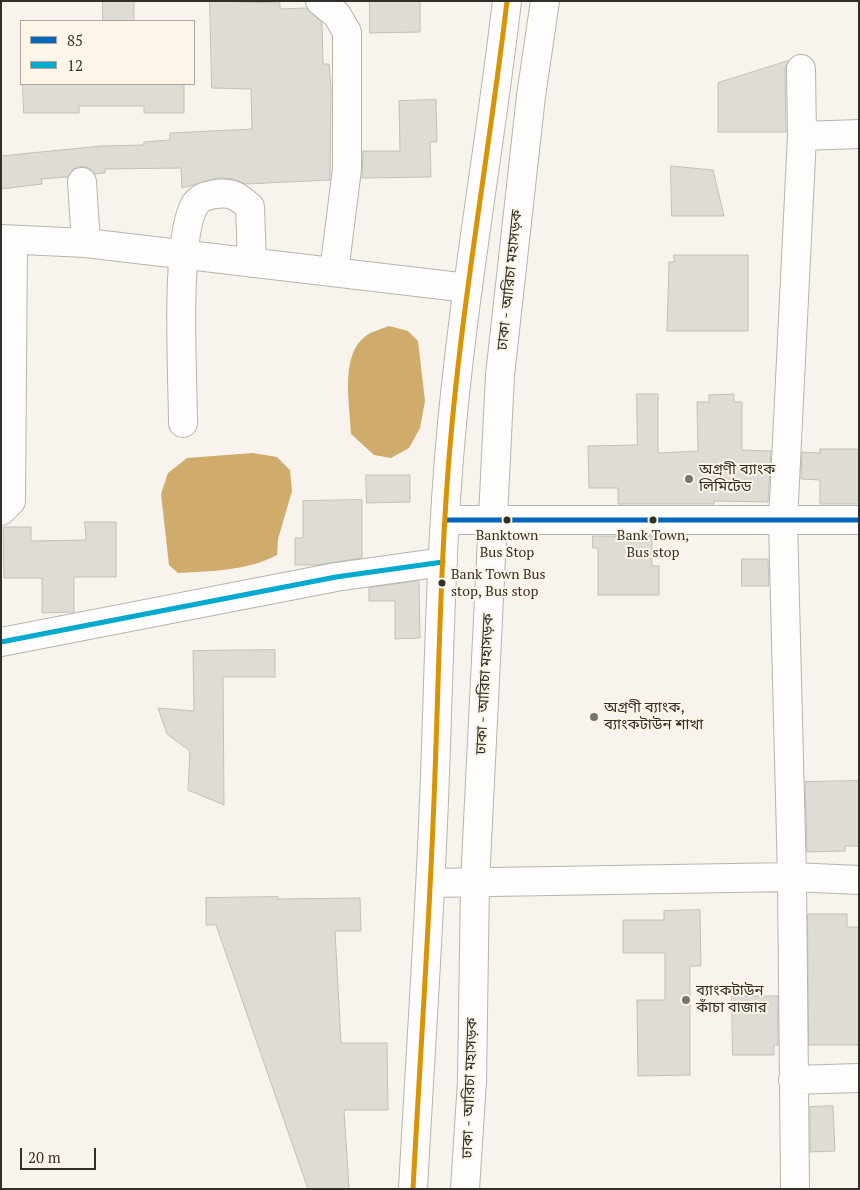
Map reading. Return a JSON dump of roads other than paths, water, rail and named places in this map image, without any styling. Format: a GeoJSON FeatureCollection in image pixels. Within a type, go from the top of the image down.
{"type":"FeatureCollection","features":[{"type":"Feature","properties":{"kind":"main road"},"geometry":{"type":"LineString","coordinates":[[320,1],[337,15],[347,32],[347,169],[334,272]]}},
{"type":"Feature","properties":{"kind":"main road"},"geometry":{"type":"LineString","coordinates":[[413,1189],[430,883],[443,562],[451,436],[468,288],[497,92],[507,1]]}},
{"type":"Feature","properties":{"kind":"main road","name":"ঢাকা - আরিচা মহাসড়ক"},"geometry":{"type":"LineString","coordinates":[[465,1189],[472,1081],[475,883],[500,375],[531,96],[545,1]]}},
{"type":"Feature","properties":{"kind":"main road"},"geometry":{"type":"LineString","coordinates":[[796,1189],[793,1080],[792,878],[783,522],[802,136],[801,69]]}},
{"type":"Feature","properties":{"kind":"main road"},"geometry":{"type":"LineString","coordinates":[[802,136],[859,134]]}},
{"type":"Feature","properties":{"kind":"main road"},"geometry":{"type":"LineString","coordinates":[[82,182],[86,243]]}},
{"type":"Feature","properties":{"kind":"main road"},"geometry":{"type":"LineString","coordinates":[[183,423],[182,255],[189,220],[196,203],[210,194],[233,195],[250,207],[252,263]]}},
{"type":"Feature","properties":{"kind":"main road"},"geometry":{"type":"LineString","coordinates":[[1,510],[11,501],[7,240],[86,243],[468,288]]}},
{"type":"Feature","properties":{"kind":"main road"},"geometry":{"type":"LineString","coordinates":[[446,520],[783,522],[859,520]]}},
{"type":"Feature","properties":{"kind":"main road"},"geometry":{"type":"LineString","coordinates":[[1,642],[336,577],[443,562]]}},
{"type":"Feature","properties":{"kind":"main road"},"geometry":{"type":"LineString","coordinates":[[430,883],[792,878],[859,880]]}},
{"type":"Feature","properties":{"kind":"main road"},"geometry":{"type":"LineString","coordinates":[[793,1080],[859,1078]]}},
{"type":"Feature","properties":{"kind":"place","name":"অগ্রণী ব্যাংক লিমিটেড"},"geometry":{"type":"Point","coordinates":[689,479]}},
{"type":"Feature","properties":{"kind":"place","name":"Banktown Bus Stop"},"geometry":{"type":"Point","coordinates":[507,520]}},
{"type":"Feature","properties":{"kind":"place","name":"Bank Town, Bus stop"},"geometry":{"type":"Point","coordinates":[653,520]}},
{"type":"Feature","properties":{"kind":"place","name":"Bank Town Bus stop, Bus stop"},"geometry":{"type":"Point","coordinates":[442,583]}},
{"type":"Feature","properties":{"kind":"place","name":"অগ্রণী ব্যাংক, ব্যাংকটাউন শাখা"},"geometry":{"type":"Point","coordinates":[594,717]}},
{"type":"Feature","properties":{"kind":"place","name":"ব্যাংকটাউন কাঁচা বাজার"},"geometry":{"type":"Point","coordinates":[686,1000]}}]}
